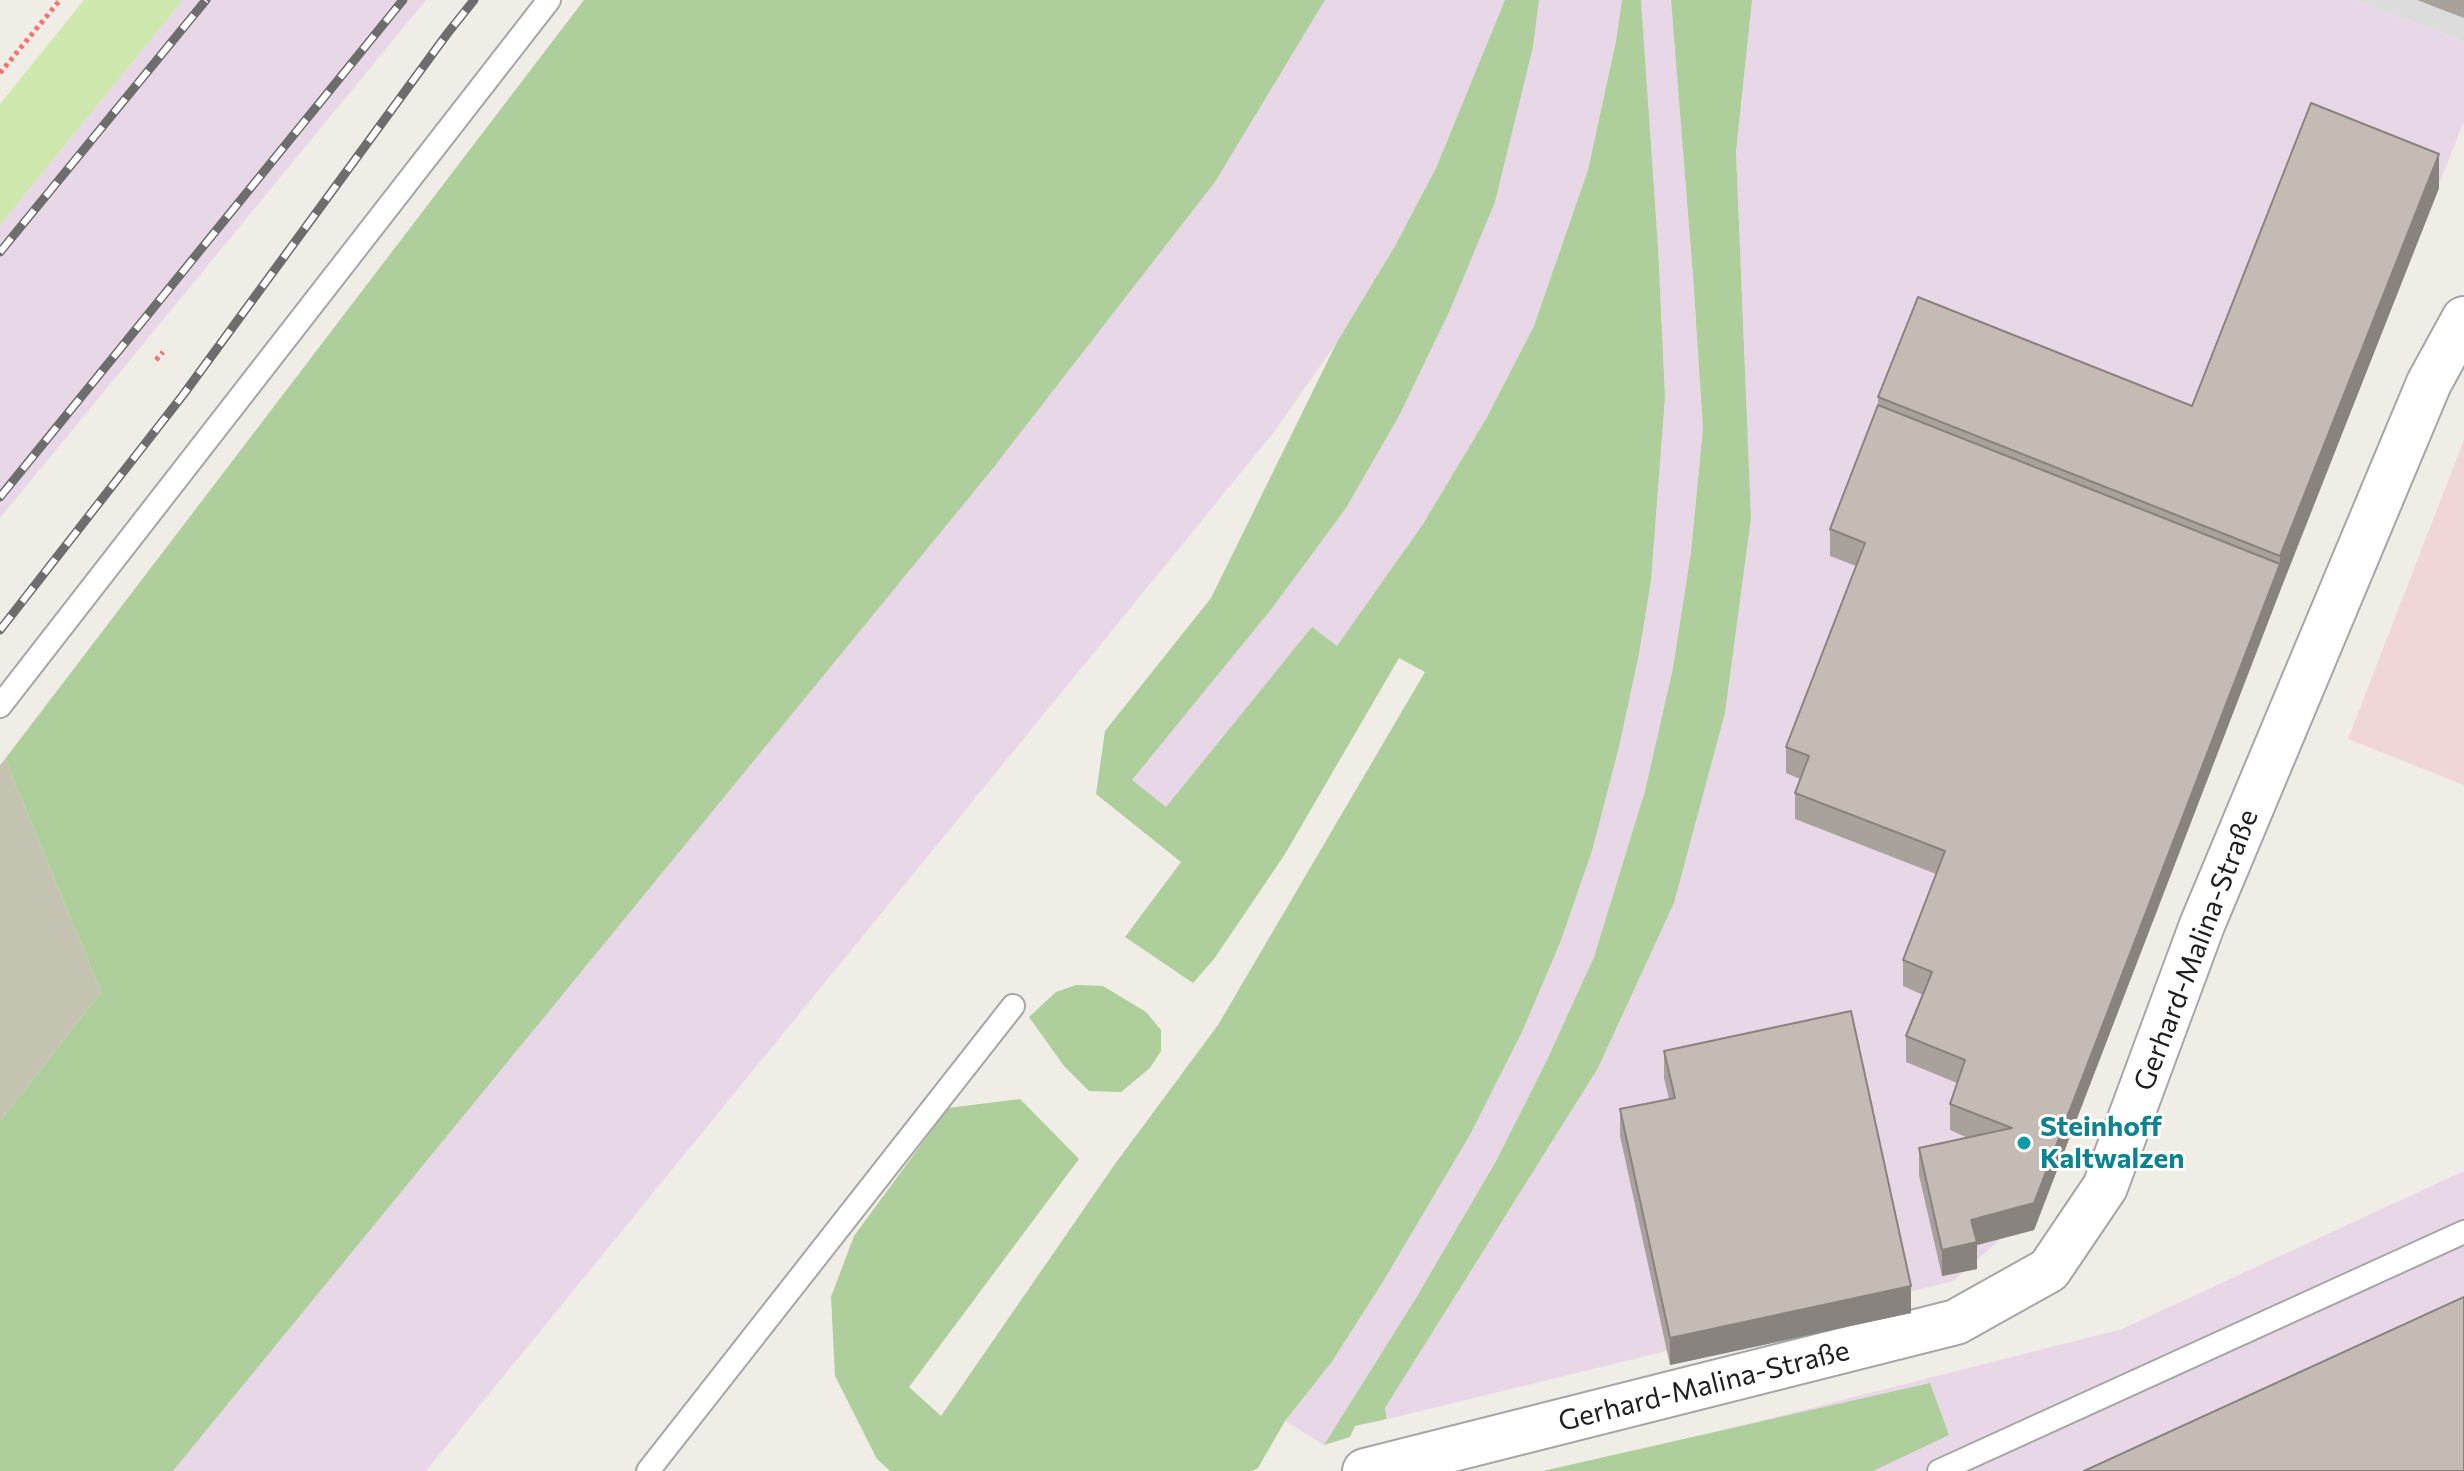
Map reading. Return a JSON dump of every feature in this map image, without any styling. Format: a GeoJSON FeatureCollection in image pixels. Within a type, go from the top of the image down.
{"type":"FeatureCollection","features":[{"type":"Feature","properties":{"kind":"street","name":"Gerhard-Malina-Straße"},"geometry":{"type":"LineString","coordinates":[[1365,1471],[1956,1322],[2049,1270],[2105,1187],[2208,911],[2429,383],[2464,319]]}},
{"type":"Feature","properties":{"kind":"lane"},"geometry":{"type":"LineString","coordinates":[[0,706],[549,0]]}},
{"type":"Feature","properties":{"kind":"lane"},"geometry":{"type":"LineString","coordinates":[[648,1471],[1013,1006]]}},
{"type":"Feature","properties":{"kind":"lane"},"geometry":{"type":"LineString","coordinates":[[1939,1471],[2464,1232]]}},
{"type":"Feature","properties":{"kind":"path"},"geometry":{"type":"LineString","coordinates":[[0,73],[60,0]]}},
{"type":"Feature","properties":{"kind":"path"},"geometry":{"type":"LineString","coordinates":[[156,360],[163,352]]}},
{"type":"Feature","properties":{"kind":"shaded area"},"geometry":{"type":"Polygon","coordinates":[[[183,0],[426,0],[0,518],[0,225],[183,0]]]}},
{"type":"Feature","properties":{"kind":"shaded area"},"geometry":{"type":"Polygon","coordinates":[[[1325,0],[1505,0],[1436,168],[1395,246],[1337,342],[1274,432],[426,1471],[173,1471],[990,472],[1215,182],[1325,0]]]}},
{"type":"Feature","properties":{"kind":"shaded area"},"geometry":{"type":"Polygon","coordinates":[[[1539,0],[1622,0],[1588,170],[1534,326],[1486,419],[1423,524],[1337,647],[1312,628],[1166,808],[1131,780],[1273,607],[1346,508],[1399,416],[1450,310],[1495,202],[1533,47],[1539,0]]]}},
{"type":"Feature","properties":{"kind":"shaded area"},"geometry":{"type":"Polygon","coordinates":[[[1641,0],[1671,0],[1703,428],[1691,552],[1673,668],[1645,791],[1594,957],[1495,1163],[1416,1298],[1324,1445],[1285,1421],[1331,1363],[1381,1285],[1471,1133],[1522,1032],[1560,943],[1592,851],[1619,747],[1651,581],[1665,397],[1641,0]]]}},
{"type":"Feature","properties":{"kind":"shaded area"},"geometry":{"type":"Polygon","coordinates":[[[1752,0],[2355,0],[2464,41],[2464,121],[2032,1212],[1953,1281],[1388,1419],[1385,1408],[1598,1068],[1674,903],[1725,713],[1751,518],[1736,152],[1752,0]]]}},
{"type":"Feature","properties":{"kind":"shaded area"},"geometry":{"type":"Polygon","coordinates":[[[2355,0],[2464,0],[2464,41],[2355,0]]]}},
{"type":"Feature","properties":{"kind":"shaded area"},"geometry":{"type":"Polygon","coordinates":[[[2464,440],[2464,785],[2348,739],[2464,440]]]}},
{"type":"Feature","properties":{"kind":"shaded area"},"geometry":{"type":"Polygon","coordinates":[[[5,759],[101,992],[0,1121],[0,765],[5,759]]]}},
{"type":"Feature","properties":{"kind":"shaded area"},"geometry":{"type":"Polygon","coordinates":[[[2464,1171],[2464,1471],[1563,1471],[2122,1329],[2464,1171]]]}},
{"type":"Feature","properties":{"kind":"green space"},"geometry":{"type":"Polygon","coordinates":[[[84,0],[183,0],[0,225],[0,104],[84,0]]]}},
{"type":"Feature","properties":{"kind":"green space"},"geometry":{"type":"Polygon","coordinates":[[[584,0],[1325,0],[1215,182],[990,472],[173,1471],[0,1471],[0,1121],[101,992],[5,759],[584,0]]]}},
{"type":"Feature","properties":{"kind":"green space"},"geometry":{"type":"Polygon","coordinates":[[[1505,0],[1539,0],[1533,47],[1495,202],[1450,310],[1399,416],[1346,508],[1273,607],[1132,780],[1166,807],[1312,627],[1337,646],[1423,524],[1486,419],[1534,326],[1588,170],[1622,0],[1641,0],[1665,397],[1651,581],[1619,747],[1592,851],[1560,943],[1522,1032],[1471,1133],[1381,1285],[1331,1363],[1285,1421],[1258,1468],[1252,1471],[890,1471],[877,1459],[835,1376],[831,1297],[854,1236],[948,1108],[1020,1099],[1079,1159],[909,1387],[941,1416],[1115,1164],[1218,1025],[1425,672],[1399,658],[1285,854],[1214,959],[1193,983],[1125,937],[1181,862],[1096,794],[1105,731],[1211,598],[1337,342],[1395,246],[1436,168],[1505,0]]]}},
{"type":"Feature","properties":{"kind":"green space"},"geometry":{"type":"Polygon","coordinates":[[[1671,0],[1752,0],[1736,152],[1751,518],[1725,713],[1674,903],[1598,1068],[1385,1408],[1387,1419],[1355,1426],[1350,1437],[1324,1445],[1416,1298],[1495,1163],[1547,1060],[1594,957],[1645,791],[1673,668],[1691,552],[1703,428],[1671,0]]]}},
{"type":"Feature","properties":{"kind":"green space"},"geometry":{"type":"Polygon","coordinates":[[[1076,985],[1103,986],[1146,1012],[1161,1030],[1161,1051],[1150,1068],[1121,1092],[1089,1091],[1064,1066],[1029,1017],[1056,992],[1076,985]]]}},
{"type":"Feature","properties":{"kind":"green space"},"geometry":{"type":"Polygon","coordinates":[[[1930,1383],[1949,1435],[1873,1471],[1543,1471],[1930,1383]]]}},
{"type":"Feature","properties":{"kind":"building"},"geometry":{"type":"Polygon","coordinates":[[[2311,103],[2439,154],[2280,556],[1878,397],[1918,297],[2192,406],[2311,103]]]}},
{"type":"Feature","properties":{"kind":"building"},"geometry":{"type":"Polygon","coordinates":[[[1878,405],[2280,564],[2034,1203],[1971,1220],[1977,1242],[1942,1250],[1919,1148],[2012,1128],[1950,1104],[1965,1060],[1906,1036],[1932,972],[1903,960],[1945,851],[1795,793],[1809,756],[1786,747],[1865,543],[1830,529],[1878,405]]]}},
{"type":"Feature","properties":{"kind":"building"},"geometry":{"type":"Polygon","coordinates":[[[1851,1011],[1911,1286],[1670,1338],[1620,1109],[1675,1098],[1664,1051],[1851,1011]]]}},
{"type":"Feature","properties":{"kind":"building"},"geometry":{"type":"Polygon","coordinates":[[[2464,1297],[2464,1471],[2084,1471],[2464,1297]]]}},
{"type":"Feature","properties":{"kind":"railway"},"geometry":{"type":"LineString","coordinates":[[0,252],[206,0]]}},
{"type":"Feature","properties":{"kind":"railway"},"geometry":{"type":"LineString","coordinates":[[0,497],[403,0]]}},
{"type":"Feature","properties":{"kind":"railway"},"geometry":{"type":"LineString","coordinates":[[0,630],[183,395],[474,0]]}},
{"type":"Feature","properties":{"kind":"place","name":"Steinhoff Kaltwalzen"},"geometry":{"type":"Point","coordinates":[2024,1143]}}]}
